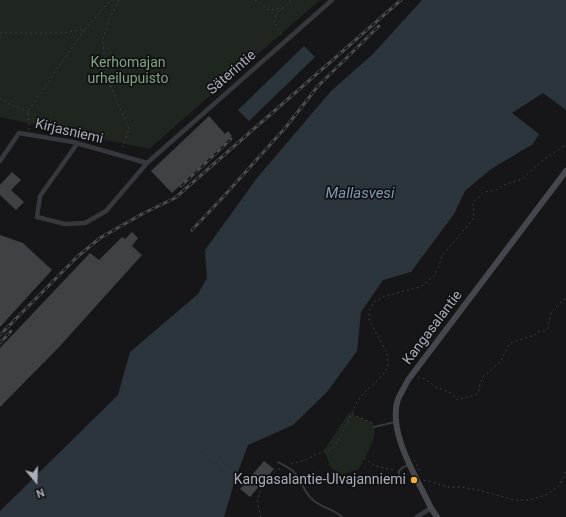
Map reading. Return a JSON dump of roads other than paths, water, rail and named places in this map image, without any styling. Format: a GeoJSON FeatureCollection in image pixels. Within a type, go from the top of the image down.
{"type":"FeatureCollection","features":[{"type":"Feature","properties":{"kind":"main road","name":"Kangasalantie"},"geometry":{"type":"LineString","coordinates":[[437,517],[431,508],[423,483],[412,461],[401,445],[396,422],[398,399],[413,375],[566,171]]}},
{"type":"Feature","properties":{"kind":"street","name":"Säterintie"},"geometry":{"type":"LineString","coordinates":[[77,144],[40,196],[37,218],[65,224],[85,223],[106,211],[147,163],[332,0]]}},
{"type":"Feature","properties":{"kind":"street","name":"Kirjasniemi"},"geometry":{"type":"LineString","coordinates":[[0,161],[20,133],[77,144],[147,163]]}},
{"type":"Feature","properties":{"kind":"street"},"geometry":{"type":"LineString","coordinates":[[417,517],[431,508]]}},
{"type":"Feature","properties":{"kind":"lane"},"geometry":{"type":"LineString","coordinates":[[374,427],[396,422]]}},
{"type":"Feature","properties":{"kind":"lane"},"geometry":{"type":"LineString","coordinates":[[399,480],[399,471],[412,461]]}},
{"type":"Feature","properties":{"kind":"lane"},"geometry":{"type":"LineString","coordinates":[[278,462],[294,473],[304,490],[314,502],[329,508],[342,517]]}},
{"type":"Feature","properties":{"kind":"water","name":"Mallasvesi"},"geometry":{"type":"Polygon","coordinates":[[[422,0],[566,0],[566,110],[543,93],[512,113],[539,134],[533,144],[491,169],[465,191],[454,214],[411,272],[383,280],[361,312],[357,351],[327,392],[293,425],[248,445],[235,480],[224,517],[0,517],[0,511],[118,395],[130,352],[198,294],[207,278],[205,250],[257,178],[331,91],[373,54],[422,0]]]}},
{"type":"Feature","properties":{"kind":"water"},"geometry":{"type":"Polygon","coordinates":[[[304,46],[315,57],[249,121],[238,110],[304,46]]]}},
{"type":"Feature","properties":{"kind":"railway"},"geometry":{"type":"LineString","coordinates":[[0,335],[77,257],[100,238],[142,214],[175,198],[401,0]]}},
{"type":"Feature","properties":{"kind":"railway"},"geometry":{"type":"LineString","coordinates":[[192,230],[286,127],[318,86],[379,26]]}},
{"type":"Feature","properties":{"kind":"railway"},"geometry":{"type":"LineString","coordinates":[[181,186],[231,139]]}},
{"type":"Feature","properties":{"kind":"railway"},"geometry":{"type":"LineString","coordinates":[[0,343],[11,331]]}},
{"type":"Feature","properties":{"kind":"place","name":"Kangasalantie-Ulvajanniemi"},"geometry":{"type":"Point","coordinates":[414,480]}},
{"type":"Feature","properties":{"kind":"park label","name":"Kerhomajan urheilupuisto"},"geometry":{"type":"Point","coordinates":[128,72]}}]}
